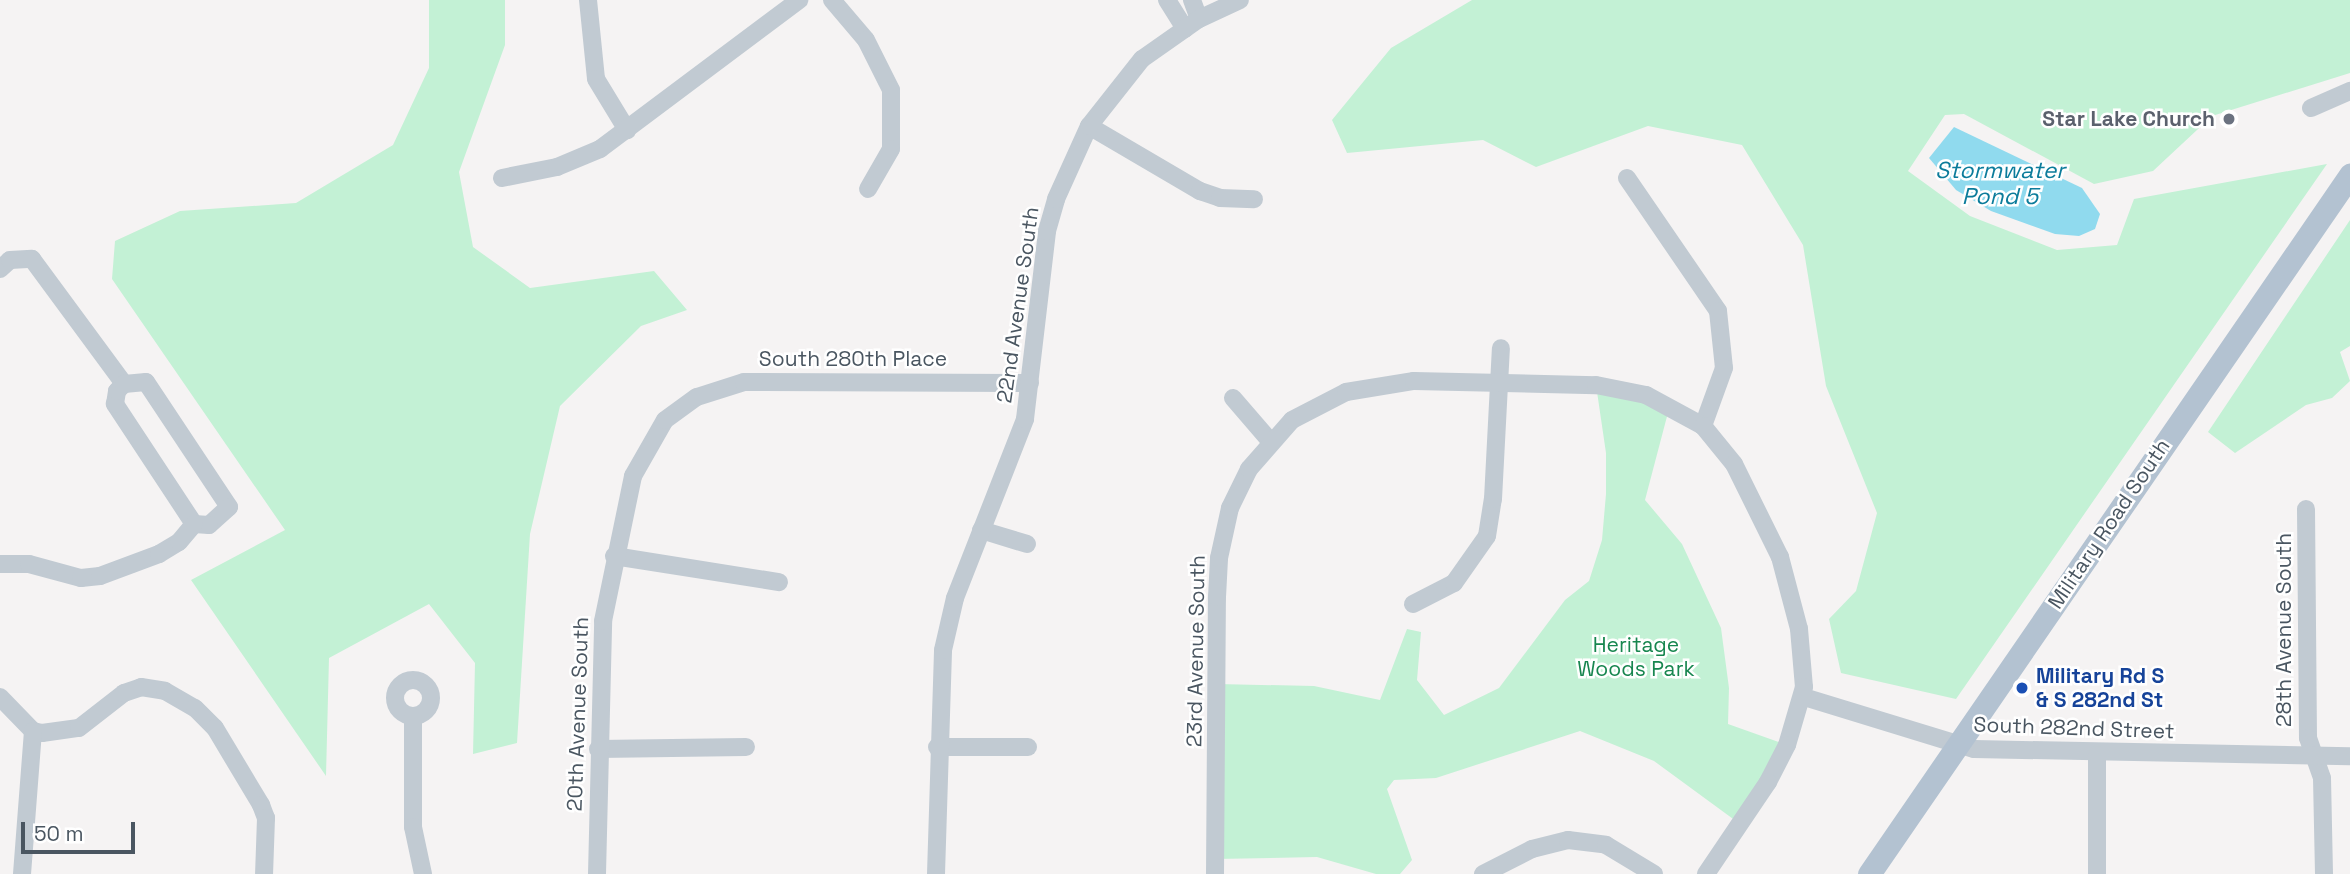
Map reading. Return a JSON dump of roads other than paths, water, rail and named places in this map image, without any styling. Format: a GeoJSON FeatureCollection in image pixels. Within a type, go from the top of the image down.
{"type":"FeatureCollection","features":[{"type":"Feature","properties":{"kind":"main road","name":"Military Road South"},"geometry":{"type":"LineString","coordinates":[[1869,874],[2350,175]]}},
{"type":"Feature","properties":{"kind":"street"},"geometry":{"type":"LineString","coordinates":[[588,0],[596,79],[627,131]]}},
{"type":"Feature","properties":{"kind":"street"},"geometry":{"type":"LineString","coordinates":[[502,178],[556,167],[600,149],[799,0]]}},
{"type":"Feature","properties":{"kind":"street"},"geometry":{"type":"LineString","coordinates":[[832,0],[866,40],[891,90],[891,149],[868,189]]}},
{"type":"Feature","properties":{"kind":"street"},"geometry":{"type":"LineString","coordinates":[[1167,0],[1192,24]]}},
{"type":"Feature","properties":{"kind":"street"},"geometry":{"type":"LineString","coordinates":[[1192,0],[1192,24]]}},
{"type":"Feature","properties":{"kind":"street","name":"22nd Avenue South"},"geometry":{"type":"LineString","coordinates":[[936,874],[937,747],[943,650],[955,598],[1025,419],[1047,231],[1065,175],[1088,126],[1142,59],[1192,24],[1240,0]]}},
{"type":"Feature","properties":{"kind":"street"},"geometry":{"type":"LineString","coordinates":[[2311,108],[2350,91]]}},
{"type":"Feature","properties":{"kind":"street"},"geometry":{"type":"LineString","coordinates":[[1088,126],[1200,191],[1228,199],[1254,198]]}},
{"type":"Feature","properties":{"kind":"street"},"geometry":{"type":"LineString","coordinates":[[1626,178],[1718,311],[1724,368],[1703,426]]}},
{"type":"Feature","properties":{"kind":"street"},"geometry":{"type":"LineString","coordinates":[[0,269],[10,261],[32,259],[124,384]]}},
{"type":"Feature","properties":{"kind":"street"},"geometry":{"type":"LineString","coordinates":[[1413,604],[1454,583],[1487,536],[1500,384],[1500,348]]}},
{"type":"Feature","properties":{"kind":"street","name":"South 280th Place"},"geometry":{"type":"LineString","coordinates":[[614,556],[633,476],[653,434],[681,406],[711,391],[744,382],[804,379],[1030,383]]}},
{"type":"Feature","properties":{"kind":"street"},"geometry":{"type":"LineString","coordinates":[[1233,398],[1270,441],[1292,420],[1346,392],[1414,381],[1622,390],[1670,405],[1703,426],[1753,496],[1780,556],[1799,629],[1804,697],[1768,782],[1706,874]]}},
{"type":"Feature","properties":{"kind":"street"},"geometry":{"type":"LineString","coordinates":[[146,382],[229,507],[209,525],[194,524],[115,404],[117,391],[124,384],[146,382]]}},
{"type":"Feature","properties":{"kind":"street","name":"23rd Avenue South"},"geometry":{"type":"LineString","coordinates":[[1215,874],[1219,558],[1230,508],[1270,441]]}},
{"type":"Feature","properties":{"kind":"street","name":"28th Avenue South"},"geometry":{"type":"LineString","coordinates":[[2306,509],[2308,738],[2322,778],[2325,874]]}},
{"type":"Feature","properties":{"kind":"street"},"geometry":{"type":"LineString","coordinates":[[0,564],[29,564],[81,578],[100,576],[159,554],[179,542],[194,524]]}},
{"type":"Feature","properties":{"kind":"street"},"geometry":{"type":"LineString","coordinates":[[981,530],[1027,544]]}},
{"type":"Feature","properties":{"kind":"street"},"geometry":{"type":"LineString","coordinates":[[614,556],[779,582]]}},
{"type":"Feature","properties":{"kind":"street","name":"20th Avenue South"},"geometry":{"type":"LineString","coordinates":[[597,874],[603,621],[614,556]]}},
{"type":"Feature","properties":{"kind":"street"},"geometry":{"type":"LineString","coordinates":[[33,731],[79,728],[132,689],[151,687],[180,698],[215,728],[261,805],[266,818],[264,874]]}},
{"type":"Feature","properties":{"kind":"street"},"geometry":{"type":"LineString","coordinates":[[0,697],[33,731],[22,874]]}},
{"type":"Feature","properties":{"kind":"street","name":"South 282nd Street"},"geometry":{"type":"LineString","coordinates":[[1804,697],[1956,745],[2097,755],[2350,757]]}},
{"type":"Feature","properties":{"kind":"street"},"geometry":{"type":"LineString","coordinates":[[413,717],[413,827],[423,874]]}},
{"type":"Feature","properties":{"kind":"street"},"geometry":{"type":"LineString","coordinates":[[598,749],[746,747]]}},
{"type":"Feature","properties":{"kind":"street"},"geometry":{"type":"LineString","coordinates":[[937,747],[1028,747]]}},
{"type":"Feature","properties":{"kind":"street"},"geometry":{"type":"LineString","coordinates":[[2097,755],[2097,874]]}},
{"type":"Feature","properties":{"kind":"street"},"geometry":{"type":"LineString","coordinates":[[1483,874],[1546,844],[1578,840],[1606,845],[1654,874]]}},
{"type":"Feature","properties":{"kind":"water","name":"Stormwater Pond 5"},"geometry":{"type":"Polygon","coordinates":[[[1954,127],[2082,188],[2100,214],[2095,229],[2079,236],[2055,234],[1991,211],[1956,190],[1929,158],[1954,127]]]}},
{"type":"Feature","properties":{"kind":"place","name":"Star Lake Church"},"geometry":{"type":"Point","coordinates":[2229,119]}},
{"type":"Feature","properties":{"kind":"place","name":"Military Rd S & S 282nd St"},"geometry":{"type":"Point","coordinates":[2022,688]}},
{"type":"Feature","properties":{"kind":"park label","name":"Heritage Woods Park"},"geometry":{"type":"Point","coordinates":[1636,657]}}]}
